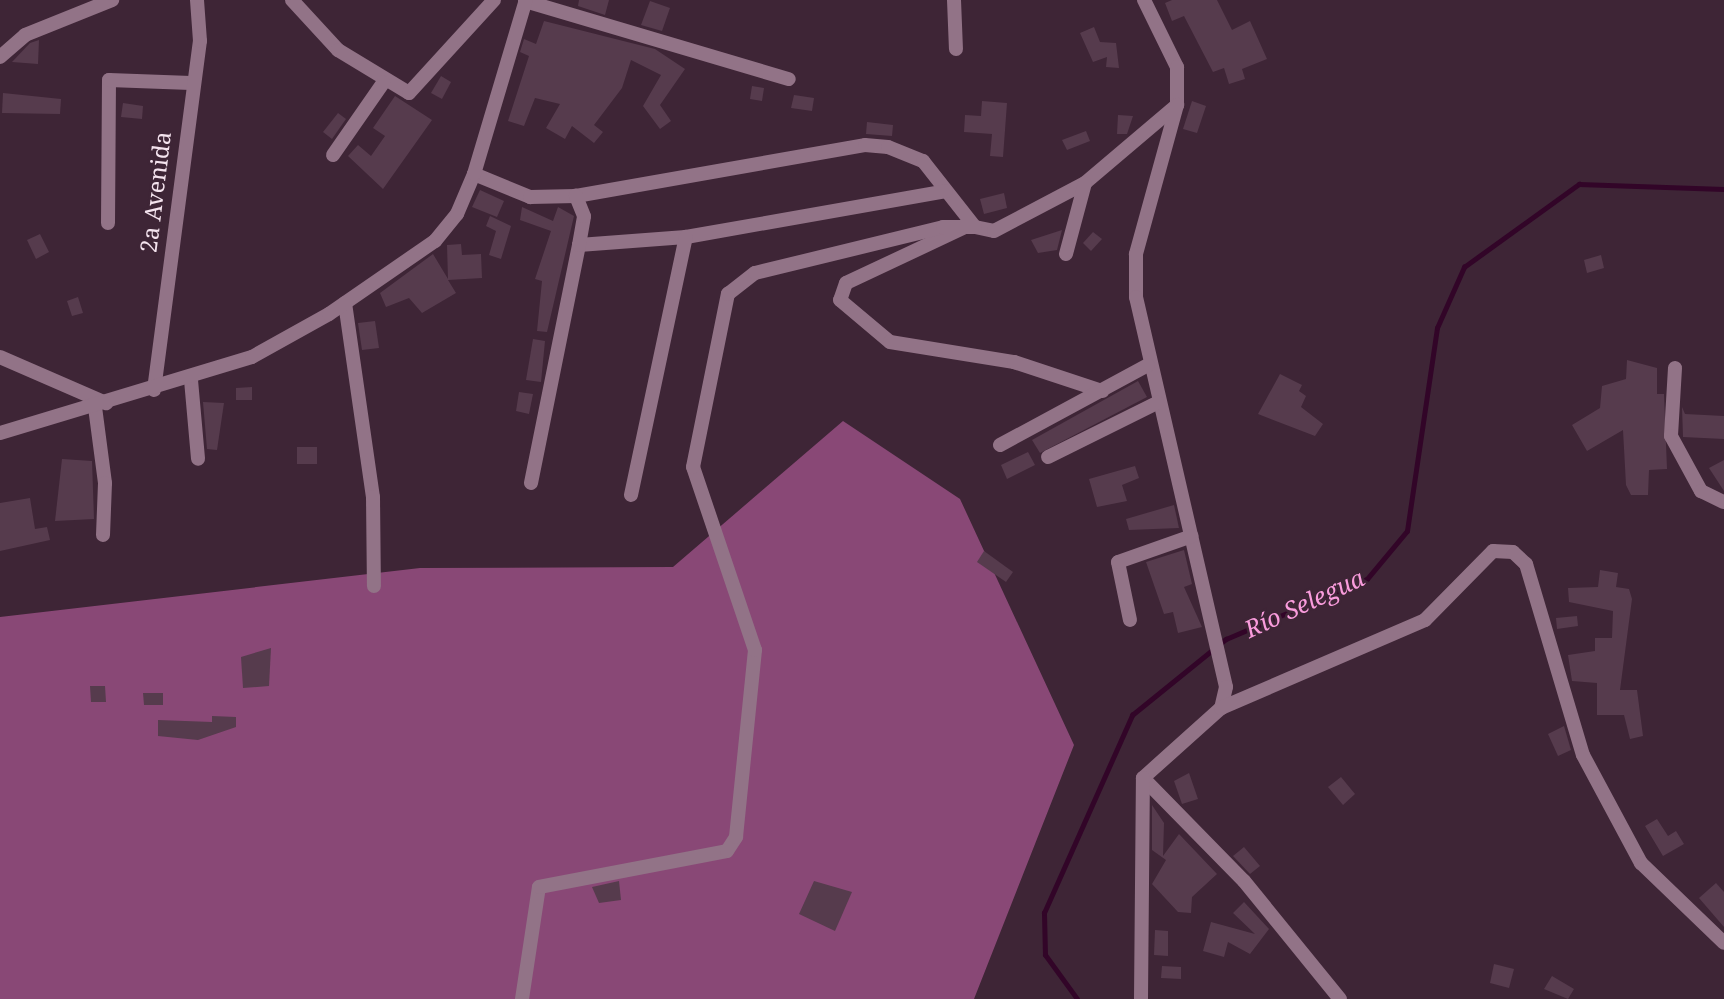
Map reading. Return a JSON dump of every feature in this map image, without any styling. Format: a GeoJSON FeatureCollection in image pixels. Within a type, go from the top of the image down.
{"type":"FeatureCollection","features":[{"type":"Feature","properties":{"kind":"street"},"geometry":{"type":"LineString","coordinates":[[0,57],[25,35],[112,0]]}},
{"type":"Feature","properties":{"kind":"street","name":"2a Avenida"},"geometry":{"type":"LineString","coordinates":[[153,390],[191,83],[200,41],[197,0]]}},
{"type":"Feature","properties":{"kind":"street"},"geometry":{"type":"LineString","coordinates":[[292,0],[338,50],[383,83],[412,93],[494,0]]}},
{"type":"Feature","properties":{"kind":"street"},"geometry":{"type":"LineString","coordinates":[[954,0],[956,49]]}},
{"type":"Feature","properties":{"kind":"street"},"geometry":{"type":"LineString","coordinates":[[1144,0],[1177,67],[1177,105],[1136,254],[1148,365],[1192,536],[1226,687],[1221,708]]}},
{"type":"Feature","properties":{"kind":"street"},"geometry":{"type":"LineString","coordinates":[[0,433],[191,380],[252,357],[345,303],[435,241],[457,214],[474,174],[526,1],[789,79]]}},
{"type":"Feature","properties":{"kind":"street"},"geometry":{"type":"LineString","coordinates":[[108,223],[109,80],[191,83]]}},
{"type":"Feature","properties":{"kind":"street"},"geometry":{"type":"LineString","coordinates":[[332,155],[383,83]]}},
{"type":"Feature","properties":{"kind":"street"},"geometry":{"type":"LineString","coordinates":[[522,999],[538,887],[733,847],[755,650],[693,467],[728,294],[755,273],[969,228],[994,231],[1085,183],[1177,105]]}},
{"type":"Feature","properties":{"kind":"street"},"geometry":{"type":"LineString","coordinates":[[474,174],[530,197],[576,196],[865,145],[923,161],[969,228]]}},
{"type":"Feature","properties":{"kind":"street"},"geometry":{"type":"LineString","coordinates":[[1066,254],[1085,183]]}},
{"type":"Feature","properties":{"kind":"street"},"geometry":{"type":"LineString","coordinates":[[579,245],[686,237],[946,191]]}},
{"type":"Feature","properties":{"kind":"street"},"geometry":{"type":"LineString","coordinates":[[531,484],[584,216],[576,196]]}},
{"type":"Feature","properties":{"kind":"street"},"geometry":{"type":"LineString","coordinates":[[969,228],[846,283],[839,300],[890,342],[1014,362],[1102,391]]}},
{"type":"Feature","properties":{"kind":"street"},"geometry":{"type":"LineString","coordinates":[[631,495],[686,237]]}},
{"type":"Feature","properties":{"kind":"street"},"geometry":{"type":"LineString","coordinates":[[345,303],[373,497],[374,586]]}},
{"type":"Feature","properties":{"kind":"street"},"geometry":{"type":"LineString","coordinates":[[0,357],[100,405]]}},
{"type":"Feature","properties":{"kind":"street"},"geometry":{"type":"LineString","coordinates":[[1000,445],[1148,365]]}},
{"type":"Feature","properties":{"kind":"street"},"geometry":{"type":"LineString","coordinates":[[1675,368],[1671,436],[1701,491],[1724,502]]}},
{"type":"Feature","properties":{"kind":"street"},"geometry":{"type":"LineString","coordinates":[[191,380],[198,459]]}},
{"type":"Feature","properties":{"kind":"street"},"geometry":{"type":"LineString","coordinates":[[1048,457],[1157,403]]}},
{"type":"Feature","properties":{"kind":"street"},"geometry":{"type":"LineString","coordinates":[[100,405],[105,483],[103,535]]}},
{"type":"Feature","properties":{"kind":"street"},"geometry":{"type":"LineString","coordinates":[[1129,620],[1118,562],[1192,536]]}},
{"type":"Feature","properties":{"kind":"street"},"geometry":{"type":"LineString","coordinates":[[1141,999],[1143,778],[1221,708],[1425,620],[1493,551],[1513,552],[1526,564],[1583,755],[1641,863],[1724,943]]}},
{"type":"Feature","properties":{"kind":"street"},"geometry":{"type":"LineString","coordinates":[[1143,778],[1244,881],[1340,999]]}},
{"type":"Feature","properties":{"kind":"shaded area"},"geometry":{"type":"Polygon","coordinates":[[[843,421],[960,499],[1074,745],[974,999],[0,999],[0,617],[420,568],[673,567],[843,421]]]}},
{"type":"Feature","properties":{"kind":"building"},"geometry":{"type":"Polygon","coordinates":[[[579,0],[609,0],[605,15],[578,6],[579,0]]]}},
{"type":"Feature","properties":{"kind":"building"},"geometry":{"type":"Polygon","coordinates":[[[1172,0],[1217,0],[1232,30],[1250,21],[1267,59],[1242,69],[1245,79],[1229,84],[1224,68],[1213,72],[1184,16],[1172,21],[1165,3],[1172,0]]]}},
{"type":"Feature","properties":{"kind":"building"},"geometry":{"type":"Polygon","coordinates":[[[650,1],[670,8],[662,31],[641,25],[650,1]]]}},
{"type":"Feature","properties":{"kind":"building"},"geometry":{"type":"Polygon","coordinates":[[[544,21],[655,49],[685,69],[660,105],[671,121],[660,129],[643,106],[661,75],[631,60],[622,88],[594,125],[603,132],[594,143],[572,126],[565,139],[546,128],[560,104],[535,98],[524,126],[508,121],[529,56],[520,52],[524,39],[536,44],[544,21]]]}},
{"type":"Feature","properties":{"kind":"building"},"geometry":{"type":"Polygon","coordinates":[[[1094,27],[1100,42],[1116,43],[1119,68],[1106,67],[1107,57],[1093,62],[1080,33],[1094,27]]]}},
{"type":"Feature","properties":{"kind":"building"},"geometry":{"type":"Polygon","coordinates":[[[39,40],[38,64],[12,62],[30,43],[39,40]]]}},
{"type":"Feature","properties":{"kind":"building"},"geometry":{"type":"Polygon","coordinates":[[[441,76],[451,82],[442,99],[431,93],[441,76]]]}},
{"type":"Feature","properties":{"kind":"building"},"geometry":{"type":"Polygon","coordinates":[[[752,86],[764,88],[762,101],[750,99],[752,86]]]}},
{"type":"Feature","properties":{"kind":"building"},"geometry":{"type":"Polygon","coordinates":[[[3,93],[61,99],[60,114],[2,113],[3,93]]]}},
{"type":"Feature","properties":{"kind":"building"},"geometry":{"type":"Polygon","coordinates":[[[794,95],[814,98],[812,111],[791,108],[794,95]]]}},
{"type":"Feature","properties":{"kind":"building"},"geometry":{"type":"Polygon","coordinates":[[[395,96],[432,120],[383,189],[348,156],[358,145],[371,156],[385,136],[373,128],[395,96]]]}},
{"type":"Feature","properties":{"kind":"building"},"geometry":{"type":"Polygon","coordinates":[[[982,101],[1007,103],[1003,157],[990,156],[992,134],[964,132],[965,115],[981,116],[982,101]]]}},
{"type":"Feature","properties":{"kind":"building"},"geometry":{"type":"Polygon","coordinates":[[[1192,101],[1206,106],[1197,133],[1183,129],[1192,101]]]}},
{"type":"Feature","properties":{"kind":"building"},"geometry":{"type":"Polygon","coordinates":[[[123,103],[143,106],[142,119],[121,117],[123,103]]]}},
{"type":"Feature","properties":{"kind":"building"},"geometry":{"type":"Polygon","coordinates":[[[338,113],[346,119],[332,139],[323,132],[338,113]]]}},
{"type":"Feature","properties":{"kind":"building"},"geometry":{"type":"Polygon","coordinates":[[[1118,115],[1133,116],[1127,134],[1117,134],[1118,115]]]}},
{"type":"Feature","properties":{"kind":"building"},"geometry":{"type":"Polygon","coordinates":[[[867,122],[893,125],[892,136],[866,134],[867,122]]]}},
{"type":"Feature","properties":{"kind":"building"},"geometry":{"type":"Polygon","coordinates":[[[1086,131],[1090,141],[1067,150],[1062,140],[1086,131]]]}},
{"type":"Feature","properties":{"kind":"building"},"geometry":{"type":"Polygon","coordinates":[[[480,190],[504,201],[497,217],[472,207],[480,190]]]}},
{"type":"Feature","properties":{"kind":"building"},"geometry":{"type":"Polygon","coordinates":[[[1004,193],[1007,208],[984,214],[980,199],[1004,193]]]}},
{"type":"Feature","properties":{"kind":"building"},"geometry":{"type":"Polygon","coordinates":[[[522,207],[553,221],[558,207],[574,216],[547,332],[537,331],[542,281],[535,279],[551,231],[520,220],[522,207]]]}},
{"type":"Feature","properties":{"kind":"building"},"geometry":{"type":"Polygon","coordinates":[[[490,216],[511,226],[501,259],[489,255],[496,231],[486,226],[490,216]]]}},
{"type":"Feature","properties":{"kind":"building"},"geometry":{"type":"Polygon","coordinates":[[[1062,230],[1057,250],[1038,253],[1031,240],[1062,230]]]}},
{"type":"Feature","properties":{"kind":"building"},"geometry":{"type":"Polygon","coordinates":[[[1093,232],[1102,239],[1091,251],[1083,243],[1093,232]]]}},
{"type":"Feature","properties":{"kind":"building"},"geometry":{"type":"Polygon","coordinates":[[[40,234],[49,252],[36,259],[27,240],[40,234]]]}},
{"type":"Feature","properties":{"kind":"building"},"geometry":{"type":"Polygon","coordinates":[[[461,244],[462,255],[481,254],[482,278],[448,280],[456,293],[422,313],[409,298],[386,307],[380,293],[433,254],[448,279],[447,245],[461,244]]]}},
{"type":"Feature","properties":{"kind":"building"},"geometry":{"type":"Polygon","coordinates":[[[1601,255],[1604,268],[1587,273],[1584,260],[1601,255]]]}},
{"type":"Feature","properties":{"kind":"building"},"geometry":{"type":"Polygon","coordinates":[[[78,297],[83,313],[72,316],[67,301],[78,297]]]}},
{"type":"Feature","properties":{"kind":"building"},"geometry":{"type":"Polygon","coordinates":[[[375,321],[379,348],[362,350],[358,323],[375,321]]]}},
{"type":"Feature","properties":{"kind":"building"},"geometry":{"type":"Polygon","coordinates":[[[533,339],[545,341],[541,382],[526,380],[533,339]]]}},
{"type":"Feature","properties":{"kind":"building"},"geometry":{"type":"Polygon","coordinates":[[[1627,360],[1657,368],[1657,394],[1664,394],[1667,469],[1649,470],[1648,495],[1631,495],[1626,485],[1623,430],[1587,451],[1572,425],[1600,408],[1602,386],[1626,379],[1627,360]]]}},
{"type":"Feature","properties":{"kind":"building"},"geometry":{"type":"Polygon","coordinates":[[[1280,374],[1302,385],[1299,391],[1306,396],[1301,407],[1323,424],[1315,436],[1258,414],[1280,374]]]}},
{"type":"Feature","properties":{"kind":"building"},"geometry":{"type":"Polygon","coordinates":[[[1138,381],[1147,397],[1040,453],[1032,440],[1138,381]]]}},
{"type":"Feature","properties":{"kind":"building"},"geometry":{"type":"Polygon","coordinates":[[[252,387],[252,400],[236,400],[236,388],[252,387]]]}},
{"type":"Feature","properties":{"kind":"building"},"geometry":{"type":"Polygon","coordinates":[[[519,392],[533,394],[529,414],[516,411],[519,392]]]}},
{"type":"Feature","properties":{"kind":"building"},"geometry":{"type":"Polygon","coordinates":[[[203,402],[224,403],[217,450],[207,449],[203,402]]]}},
{"type":"Feature","properties":{"kind":"building"},"geometry":{"type":"Polygon","coordinates":[[[1682,407],[1685,414],[1724,416],[1724,439],[1683,437],[1682,407]]]}},
{"type":"Feature","properties":{"kind":"building"},"geometry":{"type":"Polygon","coordinates":[[[297,447],[317,447],[317,464],[297,464],[297,447]]]}},
{"type":"Feature","properties":{"kind":"building"},"geometry":{"type":"Polygon","coordinates":[[[1028,452],[1035,465],[1007,479],[1001,465],[1028,452]]]}},
{"type":"Feature","properties":{"kind":"building"},"geometry":{"type":"Polygon","coordinates":[[[62,459],[92,461],[94,519],[55,521],[62,459]]]}},
{"type":"Feature","properties":{"kind":"building"},"geometry":{"type":"Polygon","coordinates":[[[1724,460],[1724,491],[1709,468],[1724,460]]]}},
{"type":"Feature","properties":{"kind":"building"},"geometry":{"type":"Polygon","coordinates":[[[1135,466],[1139,478],[1122,485],[1127,501],[1097,507],[1089,479],[1135,466]]]}},
{"type":"Feature","properties":{"kind":"building"},"geometry":{"type":"Polygon","coordinates":[[[30,498],[35,529],[47,527],[50,540],[0,551],[0,503],[30,498]]]}},
{"type":"Feature","properties":{"kind":"building"},"geometry":{"type":"Polygon","coordinates":[[[1174,505],[1179,528],[1129,530],[1126,519],[1174,505]]]}},
{"type":"Feature","properties":{"kind":"building"},"geometry":{"type":"Polygon","coordinates":[[[1184,550],[1192,584],[1184,587],[1202,627],[1178,633],[1173,612],[1164,614],[1146,562],[1184,550]]]}},
{"type":"Feature","properties":{"kind":"building"},"geometry":{"type":"Polygon","coordinates":[[[984,551],[1013,572],[1006,582],[977,562],[984,551]]]}},
{"type":"Feature","properties":{"kind":"building"},"geometry":{"type":"Polygon","coordinates":[[[1600,570],[1618,573],[1616,587],[1629,589],[1632,599],[1620,690],[1637,690],[1643,736],[1630,739],[1624,715],[1597,715],[1597,683],[1572,681],[1568,655],[1595,651],[1595,638],[1612,638],[1613,611],[1569,602],[1568,588],[1598,587],[1600,570]]]}},
{"type":"Feature","properties":{"kind":"building"},"geometry":{"type":"Polygon","coordinates":[[[1577,616],[1578,626],[1557,629],[1556,618],[1577,616]]]}},
{"type":"Feature","properties":{"kind":"building"},"geometry":{"type":"Polygon","coordinates":[[[271,648],[269,686],[243,688],[241,657],[271,648]]]}},
{"type":"Feature","properties":{"kind":"building"},"geometry":{"type":"Polygon","coordinates":[[[90,686],[105,686],[106,702],[91,702],[90,686]]]}},
{"type":"Feature","properties":{"kind":"building"},"geometry":{"type":"Polygon","coordinates":[[[143,693],[163,693],[163,705],[144,705],[143,693]]]}},
{"type":"Feature","properties":{"kind":"building"},"geometry":{"type":"Polygon","coordinates":[[[212,716],[236,717],[236,727],[198,740],[158,736],[158,720],[212,722],[212,716]]]}},
{"type":"Feature","properties":{"kind":"building"},"geometry":{"type":"Polygon","coordinates":[[[1564,726],[1571,750],[1558,756],[1548,734],[1564,726]]]}},
{"type":"Feature","properties":{"kind":"building"},"geometry":{"type":"Polygon","coordinates":[[[1189,773],[1198,799],[1182,804],[1174,781],[1189,773]]]}},
{"type":"Feature","properties":{"kind":"building"},"geometry":{"type":"Polygon","coordinates":[[[1341,777],[1355,794],[1343,805],[1328,787],[1341,777]]]}},
{"type":"Feature","properties":{"kind":"building"},"geometry":{"type":"Polygon","coordinates":[[[1152,805],[1164,823],[1163,856],[1179,834],[1217,874],[1192,897],[1191,913],[1178,912],[1152,884],[1166,860],[1152,850],[1152,805]]]}},
{"type":"Feature","properties":{"kind":"building"},"geometry":{"type":"Polygon","coordinates":[[[1657,819],[1668,836],[1676,831],[1684,844],[1663,856],[1645,826],[1657,819]]]}},
{"type":"Feature","properties":{"kind":"building"},"geometry":{"type":"Polygon","coordinates":[[[1244,847],[1260,866],[1250,874],[1233,856],[1244,847]]]}},
{"type":"Feature","properties":{"kind":"building"},"geometry":{"type":"Polygon","coordinates":[[[619,881],[621,900],[599,903],[592,887],[619,881]]]}},
{"type":"Feature","properties":{"kind":"building"},"geometry":{"type":"Polygon","coordinates":[[[814,881],[852,892],[835,931],[799,914],[814,881]]]}},
{"type":"Feature","properties":{"kind":"building"},"geometry":{"type":"Polygon","coordinates":[[[1716,883],[1724,892],[1724,927],[1699,898],[1716,883]]]}},
{"type":"Feature","properties":{"kind":"building"},"geometry":{"type":"Polygon","coordinates":[[[1244,902],[1269,929],[1250,954],[1228,942],[1224,957],[1203,951],[1211,922],[1255,934],[1233,913],[1244,902]]]}},
{"type":"Feature","properties":{"kind":"building"},"geometry":{"type":"Polygon","coordinates":[[[1155,930],[1168,931],[1168,956],[1154,955],[1155,930]]]}},
{"type":"Feature","properties":{"kind":"building"},"geometry":{"type":"Polygon","coordinates":[[[1494,964],[1514,969],[1509,988],[1490,983],[1494,964]]]}},
{"type":"Feature","properties":{"kind":"building"},"geometry":{"type":"Polygon","coordinates":[[[1162,966],[1181,967],[1181,979],[1161,978],[1162,966]]]}},
{"type":"Feature","properties":{"kind":"building"},"geometry":{"type":"Polygon","coordinates":[[[1552,976],[1574,989],[1568,999],[1544,989],[1552,976]]]}},
{"type":"Feature","properties":{"kind":"waterway","name":"Río Selegua"},"geometry":{"type":"LineString","coordinates":[[1077,999],[1045,955],[1044,913],[1132,715],[1226,639],[1367,579],[1407,531],[1437,328],[1464,267],[1579,184],[1724,189]]}}]}
